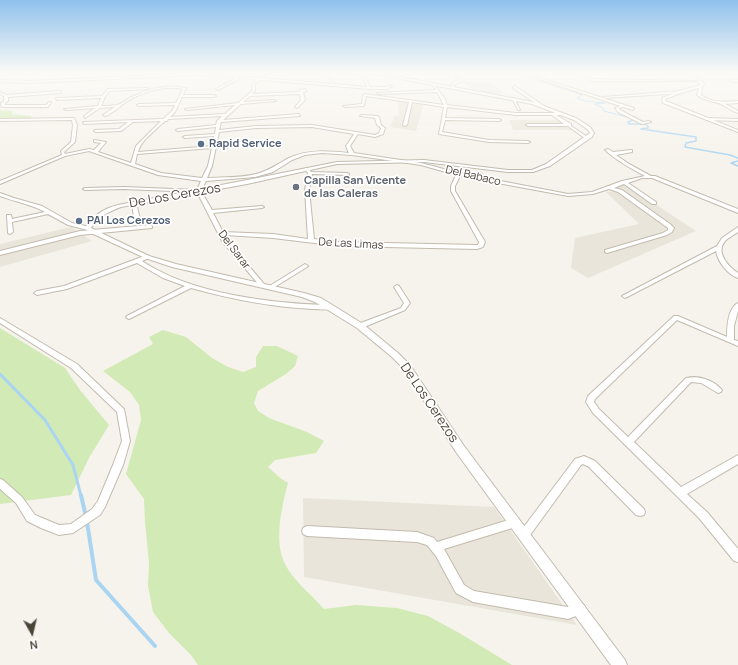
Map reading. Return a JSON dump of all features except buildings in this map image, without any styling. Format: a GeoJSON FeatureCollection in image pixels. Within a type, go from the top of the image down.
{"type":"FeatureCollection","features":[{"type":"Feature","properties":{"kind":"street"},"geometry":{"type":"LineString","coordinates":[[3,103],[2,106],[47,106],[50,103]]}},
{"type":"Feature","properties":{"kind":"street"},"geometry":{"type":"LineString","coordinates":[[85,118],[99,107],[101,103]]}},
{"type":"Feature","properties":{"kind":"street"},"geometry":{"type":"LineString","coordinates":[[90,113],[107,115],[124,103]]}},
{"type":"Feature","properties":{"kind":"street"},"geometry":{"type":"LineString","coordinates":[[187,109],[239,103]]}},
{"type":"Feature","properties":{"kind":"street"},"geometry":{"type":"LineString","coordinates":[[85,189],[124,188],[199,191],[210,166],[219,122],[239,103]]}},
{"type":"Feature","properties":{"kind":"street"},"geometry":{"type":"LineString","coordinates":[[298,107],[301,103]]}},
{"type":"Feature","properties":{"kind":"street"},"geometry":{"type":"LineString","coordinates":[[345,106],[363,105],[364,103]]}},
{"type":"Feature","properties":{"kind":"street"},"geometry":{"type":"LineString","coordinates":[[405,125],[410,103]]}},
{"type":"Feature","properties":{"kind":"street"},"geometry":{"type":"LineString","coordinates":[[425,103],[505,113],[562,114]]}},
{"type":"Feature","properties":{"kind":"street"},"geometry":{"type":"LineString","coordinates":[[445,103],[446,106],[444,119],[440,132],[493,141],[528,142]]}},
{"type":"Feature","properties":{"kind":"street"},"geometry":{"type":"LineString","coordinates":[[517,103],[519,109]]}},
{"type":"Feature","properties":{"kind":"street"},"geometry":{"type":"LineString","coordinates":[[534,103],[582,123],[591,130],[592,133],[587,138],[554,115]]}},
{"type":"Feature","properties":{"kind":"street"},"geometry":{"type":"LineString","coordinates":[[538,103],[542,106]]}},
{"type":"Feature","properties":{"kind":"street"},"geometry":{"type":"LineString","coordinates":[[614,103],[633,109]]}},
{"type":"Feature","properties":{"kind":"street"},"geometry":{"type":"LineString","coordinates":[[667,103],[738,131]]}},
{"type":"Feature","properties":{"kind":"street"},"geometry":{"type":"LineString","coordinates":[[723,103],[738,112]]}},
{"type":"Feature","properties":{"kind":"street"},"geometry":{"type":"LineString","coordinates":[[133,164],[137,147],[174,112],[177,104],[139,105]]}},
{"type":"Feature","properties":{"kind":"street"},"geometry":{"type":"LineString","coordinates":[[66,109],[119,106]]}},
{"type":"Feature","properties":{"kind":"street"},"geometry":{"type":"LineString","coordinates":[[622,106],[617,108],[619,111],[643,123],[649,122]]}},
{"type":"Feature","properties":{"kind":"street"},"geometry":{"type":"LineString","coordinates":[[206,116],[207,111]]}},
{"type":"Feature","properties":{"kind":"street"},"geometry":{"type":"LineString","coordinates":[[84,123],[195,119],[206,116],[225,115]]}},
{"type":"Feature","properties":{"kind":"street"},"geometry":{"type":"LineString","coordinates":[[219,122],[299,115]]}},
{"type":"Feature","properties":{"kind":"street"},"geometry":{"type":"LineString","coordinates":[[178,130],[217,131],[304,126],[336,129],[378,136],[382,134],[383,128],[379,125],[377,117],[362,116]]}},
{"type":"Feature","properties":{"kind":"street"},"geometry":{"type":"LineString","coordinates":[[0,120],[74,119],[75,126],[73,142],[62,152],[64,154]]}},
{"type":"Feature","properties":{"kind":"street"},"geometry":{"type":"LineString","coordinates":[[444,119],[499,120]]}},
{"type":"Feature","properties":{"kind":"street"},"geometry":{"type":"LineString","coordinates":[[706,119],[738,120]]}},
{"type":"Feature","properties":{"kind":"street"},"geometry":{"type":"LineString","coordinates":[[96,131],[120,130],[132,121]]}},
{"type":"Feature","properties":{"kind":"street"},"geometry":{"type":"LineString","coordinates":[[528,125],[570,125]]}},
{"type":"Feature","properties":{"kind":"street"},"geometry":{"type":"LineString","coordinates":[[185,137],[217,131]]}},
{"type":"Feature","properties":{"kind":"street"},"geometry":{"type":"LineString","coordinates":[[352,154],[348,146],[350,140],[357,133]]}},
{"type":"Feature","properties":{"kind":"street"},"geometry":{"type":"LineString","coordinates":[[446,134],[507,138]]}},
{"type":"Feature","properties":{"kind":"street","name":"De Los Cerezos"},"geometry":{"type":"LineString","coordinates":[[587,138],[548,165],[533,171],[508,171],[429,162],[406,161],[338,163],[308,171],[120,206],[101,213],[94,218],[90,230],[147,257],[192,270],[304,295],[331,307],[360,326],[407,367],[460,449],[620,665]]}},
{"type":"Feature","properties":{"kind":"street"},"geometry":{"type":"LineString","coordinates":[[95,141],[104,142],[95,152]]}},
{"type":"Feature","properties":{"kind":"street"},"geometry":{"type":"LineString","coordinates":[[136,153],[214,147]]}},
{"type":"Feature","properties":{"kind":"street"},"geometry":{"type":"LineString","coordinates":[[607,150],[627,165],[651,177]]}},
{"type":"Feature","properties":{"kind":"street","name":"Del Babaco"},"geometry":{"type":"LineString","coordinates":[[0,183],[64,154],[81,151],[95,152],[160,174],[204,180],[255,176],[271,171],[291,159],[312,153],[352,154],[406,161],[459,174],[568,195],[593,194],[624,182],[642,177],[651,177],[738,211]]}},
{"type":"Feature","properties":{"kind":"street"},"geometry":{"type":"LineString","coordinates":[[611,154],[631,151]]}},
{"type":"Feature","properties":{"kind":"street"},"geometry":{"type":"LineString","coordinates":[[311,242],[307,190],[308,171],[347,174]]}},
{"type":"Feature","properties":{"kind":"street","name":"De Las Limas"},"geometry":{"type":"LineString","coordinates":[[220,233],[274,236],[311,242],[472,248],[482,244],[482,242],[453,191],[453,186],[459,174]]}},
{"type":"Feature","properties":{"kind":"street"},"geometry":{"type":"LineString","coordinates":[[624,182],[654,203]]}},
{"type":"Feature","properties":{"kind":"street"},"geometry":{"type":"LineString","coordinates":[[607,251],[665,234],[670,231],[668,224],[620,191],[610,188]]}},
{"type":"Feature","properties":{"kind":"street","name":"Del Sarar"},"geometry":{"type":"LineString","coordinates":[[199,191],[220,233],[262,285]]}},
{"type":"Feature","properties":{"kind":"street"},"geometry":{"type":"LineString","coordinates":[[0,194],[40,207],[70,224],[90,230]]}},
{"type":"Feature","properties":{"kind":"street"},"geometry":{"type":"LineString","coordinates":[[134,203],[137,220]]}},
{"type":"Feature","properties":{"kind":"street"},"geometry":{"type":"LineString","coordinates":[[209,212],[262,207]]}},
{"type":"Feature","properties":{"kind":"street"},"geometry":{"type":"LineString","coordinates":[[10,232],[10,218],[50,212]]}},
{"type":"Feature","properties":{"kind":"street"},"geometry":{"type":"LineString","coordinates":[[0,253],[90,230],[150,227]]}},
{"type":"Feature","properties":{"kind":"street"},"geometry":{"type":"LineString","coordinates":[[738,229],[720,243],[720,255],[732,273],[738,276]]}},
{"type":"Feature","properties":{"kind":"street"},"geometry":{"type":"LineString","coordinates":[[625,296],[720,247]]}},
{"type":"Feature","properties":{"kind":"street"},"geometry":{"type":"LineString","coordinates":[[37,294],[65,288],[147,257]]}},
{"type":"Feature","properties":{"kind":"street"},"geometry":{"type":"LineString","coordinates":[[138,261],[155,272],[189,286],[230,297],[262,303],[310,307],[331,307]]}},
{"type":"Feature","properties":{"kind":"street"},"geometry":{"type":"LineString","coordinates":[[271,287],[305,266]]}},
{"type":"Feature","properties":{"kind":"street"},"geometry":{"type":"LineString","coordinates":[[129,317],[189,286]]}},
{"type":"Feature","properties":{"kind":"street"},"geometry":{"type":"LineString","coordinates":[[360,326],[403,309],[406,306],[406,303],[397,287]]}},
{"type":"Feature","properties":{"kind":"street"},"geometry":{"type":"LineString","coordinates":[[731,339],[730,330],[732,318],[738,305]]}},
{"type":"Feature","properties":{"kind":"street"},"geometry":{"type":"LineString","coordinates":[[738,344],[731,339],[676,317],[592,398],[590,402],[591,406],[734,544],[738,557]]}},
{"type":"Feature","properties":{"kind":"street"},"geometry":{"type":"LineString","coordinates":[[0,320],[74,366],[121,411],[126,441],[114,477],[102,504],[96,512],[73,528],[59,530],[31,518],[19,500],[0,483]]}},
{"type":"Feature","properties":{"kind":"street"},"geometry":{"type":"LineString","coordinates":[[628,442],[689,380],[704,380],[718,390]]}},
{"type":"Feature","properties":{"kind":"street"},"geometry":{"type":"LineString","coordinates":[[680,493],[738,459]]}},
{"type":"Feature","properties":{"kind":"street"},"geometry":{"type":"LineString","coordinates":[[524,535],[578,462],[584,460],[592,464],[640,512]]}},
{"type":"Feature","properties":{"kind":"street"},"geometry":{"type":"LineString","coordinates":[[436,547],[515,523]]}},
{"type":"Feature","properties":{"kind":"street"},"geometry":{"type":"LineString","coordinates":[[307,531],[417,537],[430,541],[436,547],[460,589],[472,596],[568,613],[580,609]]}},
{"type":"Feature","properties":{"kind":"shaded area"},"geometry":{"type":"Polygon","coordinates":[[[397,103],[424,103],[416,131],[390,127],[395,115],[399,116],[397,103]]]}},
{"type":"Feature","properties":{"kind":"shaded area"},"geometry":{"type":"Polygon","coordinates":[[[509,120],[561,120],[573,130],[513,130],[509,120]]]}},
{"type":"Feature","properties":{"kind":"shaded area"},"geometry":{"type":"Polygon","coordinates":[[[625,184],[696,231],[588,278],[571,268],[575,238],[639,224],[606,192],[615,191],[615,187],[625,184]]]}},
{"type":"Feature","properties":{"kind":"shaded area"},"geometry":{"type":"Polygon","coordinates":[[[71,227],[92,241],[0,267],[0,244],[71,227]]]}},
{"type":"Feature","properties":{"kind":"shaded area"},"geometry":{"type":"Polygon","coordinates":[[[303,498],[494,507],[577,625],[304,577],[303,498]]]}},
{"type":"Feature","properties":{"kind":"green space"},"geometry":{"type":"Polygon","coordinates":[[[0,110],[12,111],[12,114],[31,116],[31,119],[0,119],[0,110]]]}},
{"type":"Feature","properties":{"kind":"green space"},"geometry":{"type":"Polygon","coordinates":[[[0,328],[65,368],[80,390],[109,425],[89,458],[71,495],[0,504],[0,328]]]}},
{"type":"Feature","properties":{"kind":"green space"},"geometry":{"type":"Polygon","coordinates":[[[163,330],[186,337],[212,358],[228,367],[243,372],[256,367],[256,357],[263,346],[277,346],[298,356],[295,366],[286,374],[258,391],[254,403],[258,411],[269,418],[307,432],[324,441],[316,453],[275,460],[268,467],[288,483],[281,512],[279,533],[281,553],[284,562],[287,569],[297,581],[324,609],[356,605],[397,608],[428,616],[512,665],[198,665],[191,655],[169,633],[153,612],[148,586],[149,563],[144,499],[126,474],[141,420],[139,405],[130,392],[103,371],[153,344],[149,337],[163,330]]]}},
{"type":"Feature","properties":{"kind":"waterway"},"geometry":{"type":"LineString","coordinates":[[605,103],[595,104],[603,108],[604,111],[634,119],[632,120]]}},
{"type":"Feature","properties":{"kind":"waterway"},"geometry":{"type":"LineString","coordinates":[[632,120],[628,122],[629,124],[645,124],[648,126],[648,128],[641,129],[696,137],[696,141],[686,143],[685,147],[730,155],[738,158]]}},
{"type":"Feature","properties":{"kind":"waterway"},"geometry":{"type":"LineString","coordinates":[[738,161],[731,163],[738,166]]}},
{"type":"Feature","properties":{"kind":"waterway"},"geometry":{"type":"LineString","coordinates":[[0,374],[45,420],[73,465],[81,496]]}},
{"type":"Feature","properties":{"kind":"waterway"},"geometry":{"type":"LineString","coordinates":[[81,495],[86,517]]}},
{"type":"Feature","properties":{"kind":"waterway"},"geometry":{"type":"LineString","coordinates":[[87,522],[96,580],[155,646]]}},
{"type":"Feature","properties":{"kind":"place","name":"Rapid Service"},"geometry":{"type":"Point","coordinates":[201,144]}},
{"type":"Feature","properties":{"kind":"place","name":"Capilla San Vicente de las Caleras"},"geometry":{"type":"Point","coordinates":[296,187]}},
{"type":"Feature","properties":{"kind":"place","name":"PAI Los Cerezos"},"geometry":{"type":"Point","coordinates":[79,221]}}]}
